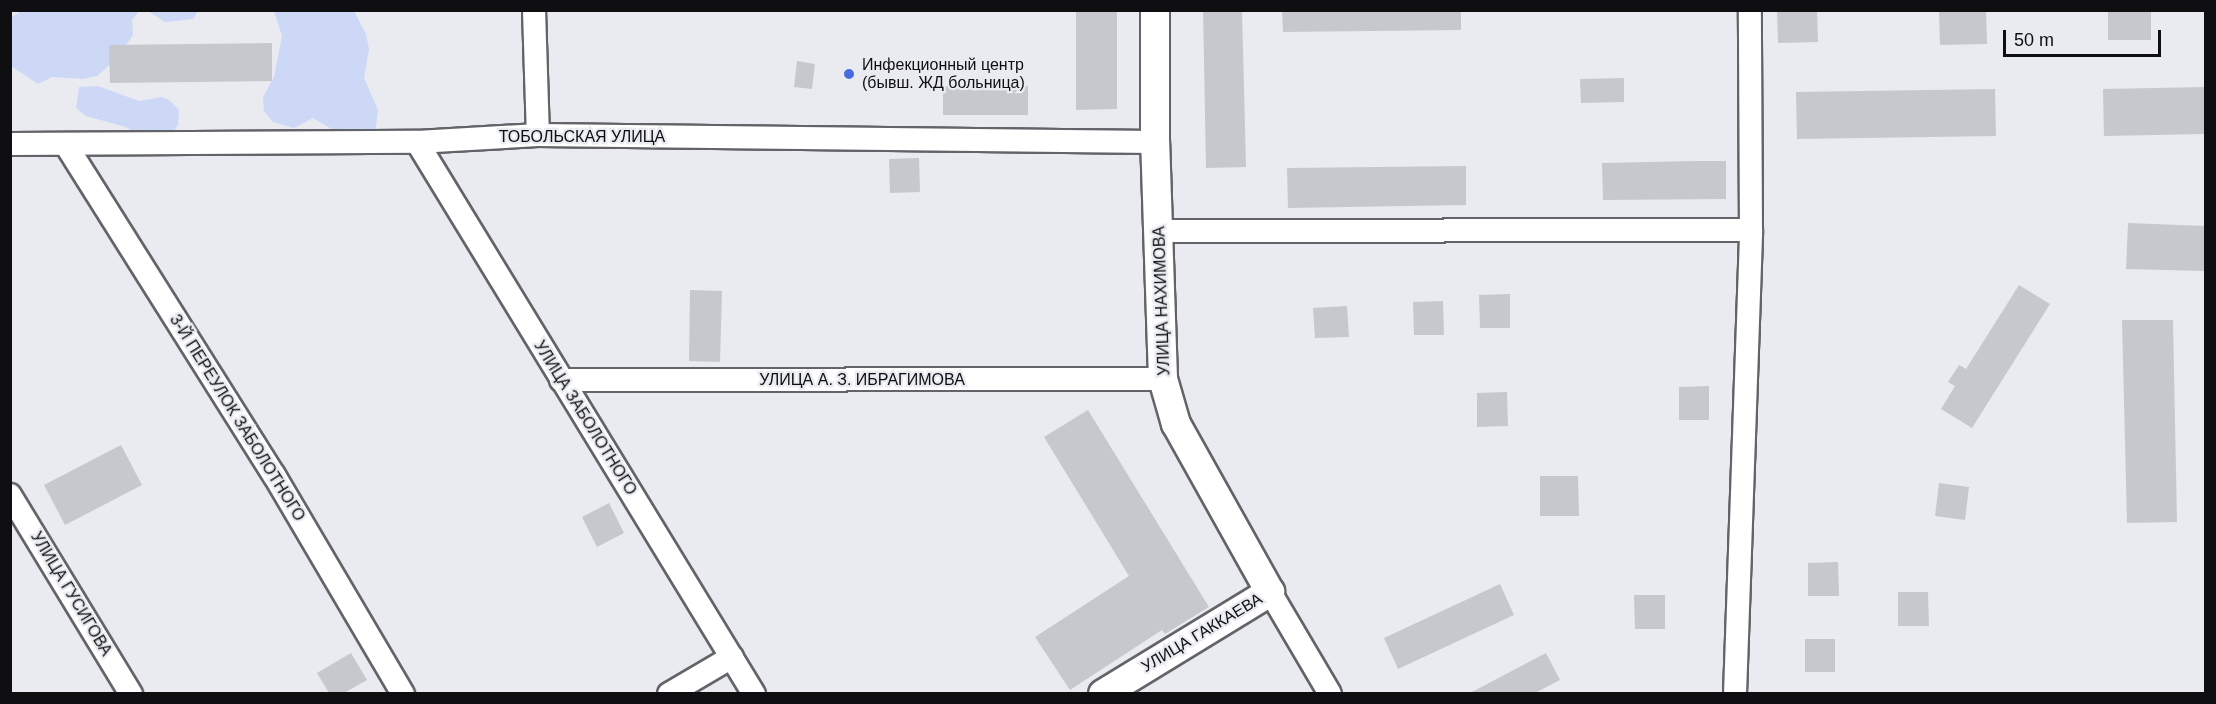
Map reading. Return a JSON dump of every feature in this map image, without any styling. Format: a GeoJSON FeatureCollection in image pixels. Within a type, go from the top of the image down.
{"type":"FeatureCollection","features":[{"type":"Feature","properties":{"kind":"street"},"geometry":{"type":"LineString","coordinates":[[534,10],[538,135]]}},
{"type":"Feature","properties":{"kind":"street","name":"УЛИЦА НАХИМОВА"},"geometry":{"type":"LineString","coordinates":[[1155,10],[1155,142],[1163,379],[1176,423],[1270,592],[1330,693]]}},
{"type":"Feature","properties":{"kind":"street"},"geometry":{"type":"LineString","coordinates":[[1735,693],[1751,230],[1750,10]]}},
{"type":"Feature","properties":{"kind":"street","name":"ТОБОЛЬСКАЯ УЛИЦА"},"geometry":{"type":"LineString","coordinates":[[10,144],[417,142],[538,135],[1155,142]]}},
{"type":"Feature","properties":{"kind":"street","name":"УЛИЦА ЗАБОЛОТНОГО"},"geometry":{"type":"LineString","coordinates":[[417,142],[754,693]]}},
{"type":"Feature","properties":{"kind":"street","name":"3-Й ПЕРЕУЛОК ЗАБОЛОТНОГО"},"geometry":{"type":"LineString","coordinates":[[66,145],[274,475],[403,693]]}},
{"type":"Feature","properties":{"kind":"street"},"geometry":{"type":"LineString","coordinates":[[1159,231],[1751,230]]}},
{"type":"Feature","properties":{"kind":"street","name":"УЛИЦА А. З. ИБРАГИМОВА"},"geometry":{"type":"LineString","coordinates":[[561,380],[1163,379]]}},
{"type":"Feature","properties":{"kind":"street","name":"УЛИЦА ГУСИГОВА"},"geometry":{"type":"LineString","coordinates":[[10,495],[131,693]]}},
{"type":"Feature","properties":{"kind":"street","name":"УЛИЦА ГАККАЕВА"},"geometry":{"type":"LineString","coordinates":[[1103,693],[1270,592]]}},
{"type":"Feature","properties":{"kind":"street"},"geometry":{"type":"LineString","coordinates":[[669,693],[732,657]]}},
{"type":"Feature","properties":{"kind":"shaded area"},"geometry":{"type":"Polygon","coordinates":[[[21,11],[139,11],[132,20],[133,35],[116,59],[97,76],[83,79],[52,77],[38,84],[11,66],[11,18],[21,11]]]}},
{"type":"Feature","properties":{"kind":"shaded area"},"geometry":{"type":"Polygon","coordinates":[[[148,11],[198,11],[193,19],[165,22],[148,11]]]}},
{"type":"Feature","properties":{"kind":"shaded area"},"geometry":{"type":"Polygon","coordinates":[[[274,11],[354,11],[366,34],[369,49],[364,78],[378,110],[375,134],[357,144],[313,118],[294,128],[273,122],[264,111],[263,97],[274,77],[282,36],[274,11]]]}},
{"type":"Feature","properties":{"kind":"shaded area"},"geometry":{"type":"Polygon","coordinates":[[[98,86],[139,101],[162,97],[169,100],[179,110],[178,125],[174,131],[144,138],[126,127],[86,116],[76,108],[79,87],[98,86]]]}},
{"type":"Feature","properties":{"kind":"building"},"geometry":{"type":"Polygon","coordinates":[[[1076,10],[1117,10],[1117,109],[1076,110],[1076,10]]]}},
{"type":"Feature","properties":{"kind":"building"},"geometry":{"type":"Polygon","coordinates":[[[1203,10],[1242,10],[1246,167],[1206,168],[1203,10]]]}},
{"type":"Feature","properties":{"kind":"building"},"geometry":{"type":"Polygon","coordinates":[[[1282,10],[1461,10],[1461,30],[1283,32],[1282,10]]]}},
{"type":"Feature","properties":{"kind":"building"},"geometry":{"type":"Polygon","coordinates":[[[1777,10],[1817,10],[1818,42],[1778,43],[1777,10]]]}},
{"type":"Feature","properties":{"kind":"building"},"geometry":{"type":"Polygon","coordinates":[[[1939,10],[1986,10],[1987,44],[1940,45],[1939,10]]]}},
{"type":"Feature","properties":{"kind":"building"},"geometry":{"type":"Polygon","coordinates":[[[2108,10],[2151,10],[2151,40],[2108,40],[2108,10]]]}},
{"type":"Feature","properties":{"kind":"building"},"geometry":{"type":"Polygon","coordinates":[[[272,43],[272,81],[110,83],[109,45],[272,43]]]}},
{"type":"Feature","properties":{"kind":"building"},"geometry":{"type":"Polygon","coordinates":[[[797,61],[815,64],[812,89],[794,87],[797,61]]]}},
{"type":"Feature","properties":{"kind":"building"},"geometry":{"type":"Polygon","coordinates":[[[1624,78],[1624,102],[1581,103],[1580,79],[1624,78]]]}},
{"type":"Feature","properties":{"kind":"building"},"geometry":{"type":"Polygon","coordinates":[[[943,86],[1028,86],[1028,115],[943,115],[943,86]]]}},
{"type":"Feature","properties":{"kind":"building"},"geometry":{"type":"Polygon","coordinates":[[[2205,87],[2205,134],[2104,136],[2103,89],[2205,87]]]}},
{"type":"Feature","properties":{"kind":"building"},"geometry":{"type":"Polygon","coordinates":[[[1995,89],[1996,136],[1797,139],[1796,92],[1995,89]]]}},
{"type":"Feature","properties":{"kind":"building"},"geometry":{"type":"Polygon","coordinates":[[[919,158],[920,192],[890,193],[889,159],[919,158]]]}},
{"type":"Feature","properties":{"kind":"building"},"geometry":{"type":"Polygon","coordinates":[[[1726,161],[1726,199],[1603,200],[1602,163],[1726,161]]]}},
{"type":"Feature","properties":{"kind":"building"},"geometry":{"type":"Polygon","coordinates":[[[1466,166],[1466,205],[1288,208],[1287,168],[1466,166]]]}},
{"type":"Feature","properties":{"kind":"building"},"geometry":{"type":"Polygon","coordinates":[[[2128,223],[2205,226],[2205,271],[2126,269],[2128,223]]]}},
{"type":"Feature","properties":{"kind":"building"},"geometry":{"type":"Polygon","coordinates":[[[2019,285],[2050,304],[1972,428],[1941,409],[1955,386],[1948,382],[1959,365],[1966,369],[2019,285]]]}},
{"type":"Feature","properties":{"kind":"building"},"geometry":{"type":"Polygon","coordinates":[[[690,290],[722,291],[720,362],[689,361],[690,290]]]}},
{"type":"Feature","properties":{"kind":"building"},"geometry":{"type":"Polygon","coordinates":[[[1510,294],[1510,328],[1480,328],[1479,295],[1510,294]]]}},
{"type":"Feature","properties":{"kind":"building"},"geometry":{"type":"Polygon","coordinates":[[[1443,301],[1444,335],[1414,335],[1413,302],[1443,301]]]}},
{"type":"Feature","properties":{"kind":"building"},"geometry":{"type":"Polygon","coordinates":[[[1347,306],[1349,337],[1315,338],[1313,308],[1347,306]]]}},
{"type":"Feature","properties":{"kind":"building"},"geometry":{"type":"Polygon","coordinates":[[[2122,320],[2173,320],[2177,522],[2127,523],[2122,320]]]}},
{"type":"Feature","properties":{"kind":"building"},"geometry":{"type":"Polygon","coordinates":[[[1709,386],[1709,420],[1679,420],[1679,387],[1709,386]]]}},
{"type":"Feature","properties":{"kind":"building"},"geometry":{"type":"Polygon","coordinates":[[[1507,392],[1508,426],[1477,427],[1477,393],[1507,392]]]}},
{"type":"Feature","properties":{"kind":"building"},"geometry":{"type":"Polygon","coordinates":[[[1088,410],[1209,607],[1165,634],[1162,630],[1070,690],[1035,637],[1129,576],[1044,437],[1088,410]]]}},
{"type":"Feature","properties":{"kind":"building"},"geometry":{"type":"Polygon","coordinates":[[[121,445],[142,485],[65,525],[44,485],[121,445]]]}},
{"type":"Feature","properties":{"kind":"building"},"geometry":{"type":"Polygon","coordinates":[[[1540,476],[1578,476],[1579,516],[1540,516],[1540,476]]]}},
{"type":"Feature","properties":{"kind":"building"},"geometry":{"type":"Polygon","coordinates":[[[1939,483],[1969,487],[1965,520],[1935,516],[1939,483]]]}},
{"type":"Feature","properties":{"kind":"building"},"geometry":{"type":"Polygon","coordinates":[[[609,503],[624,533],[597,547],[582,517],[609,503]]]}},
{"type":"Feature","properties":{"kind":"building"},"geometry":{"type":"Polygon","coordinates":[[[1838,562],[1839,596],[1808,596],[1808,563],[1838,562]]]}},
{"type":"Feature","properties":{"kind":"building"},"geometry":{"type":"Polygon","coordinates":[[[1500,584],[1514,615],[1398,669],[1384,638],[1500,584]]]}},
{"type":"Feature","properties":{"kind":"building"},"geometry":{"type":"Polygon","coordinates":[[[1898,592],[1928,592],[1929,626],[1898,626],[1898,592]]]}},
{"type":"Feature","properties":{"kind":"building"},"geometry":{"type":"Polygon","coordinates":[[[1634,595],[1665,595],[1665,629],[1635,629],[1634,595]]]}},
{"type":"Feature","properties":{"kind":"building"},"geometry":{"type":"Polygon","coordinates":[[[1805,639],[1835,639],[1835,672],[1805,672],[1805,639]]]}},
{"type":"Feature","properties":{"kind":"building"},"geometry":{"type":"Polygon","coordinates":[[[351,653],[367,680],[344,693],[329,693],[317,673],[351,653]]]}},
{"type":"Feature","properties":{"kind":"building"},"geometry":{"type":"Polygon","coordinates":[[[1546,653],[1560,680],[1535,693],[1470,693],[1546,653]]]}},
{"type":"Feature","properties":{"kind":"place","name":"Инфекционный центр (бывш. ЖД больница)"},"geometry":{"type":"Point","coordinates":[849,74]}}]}
